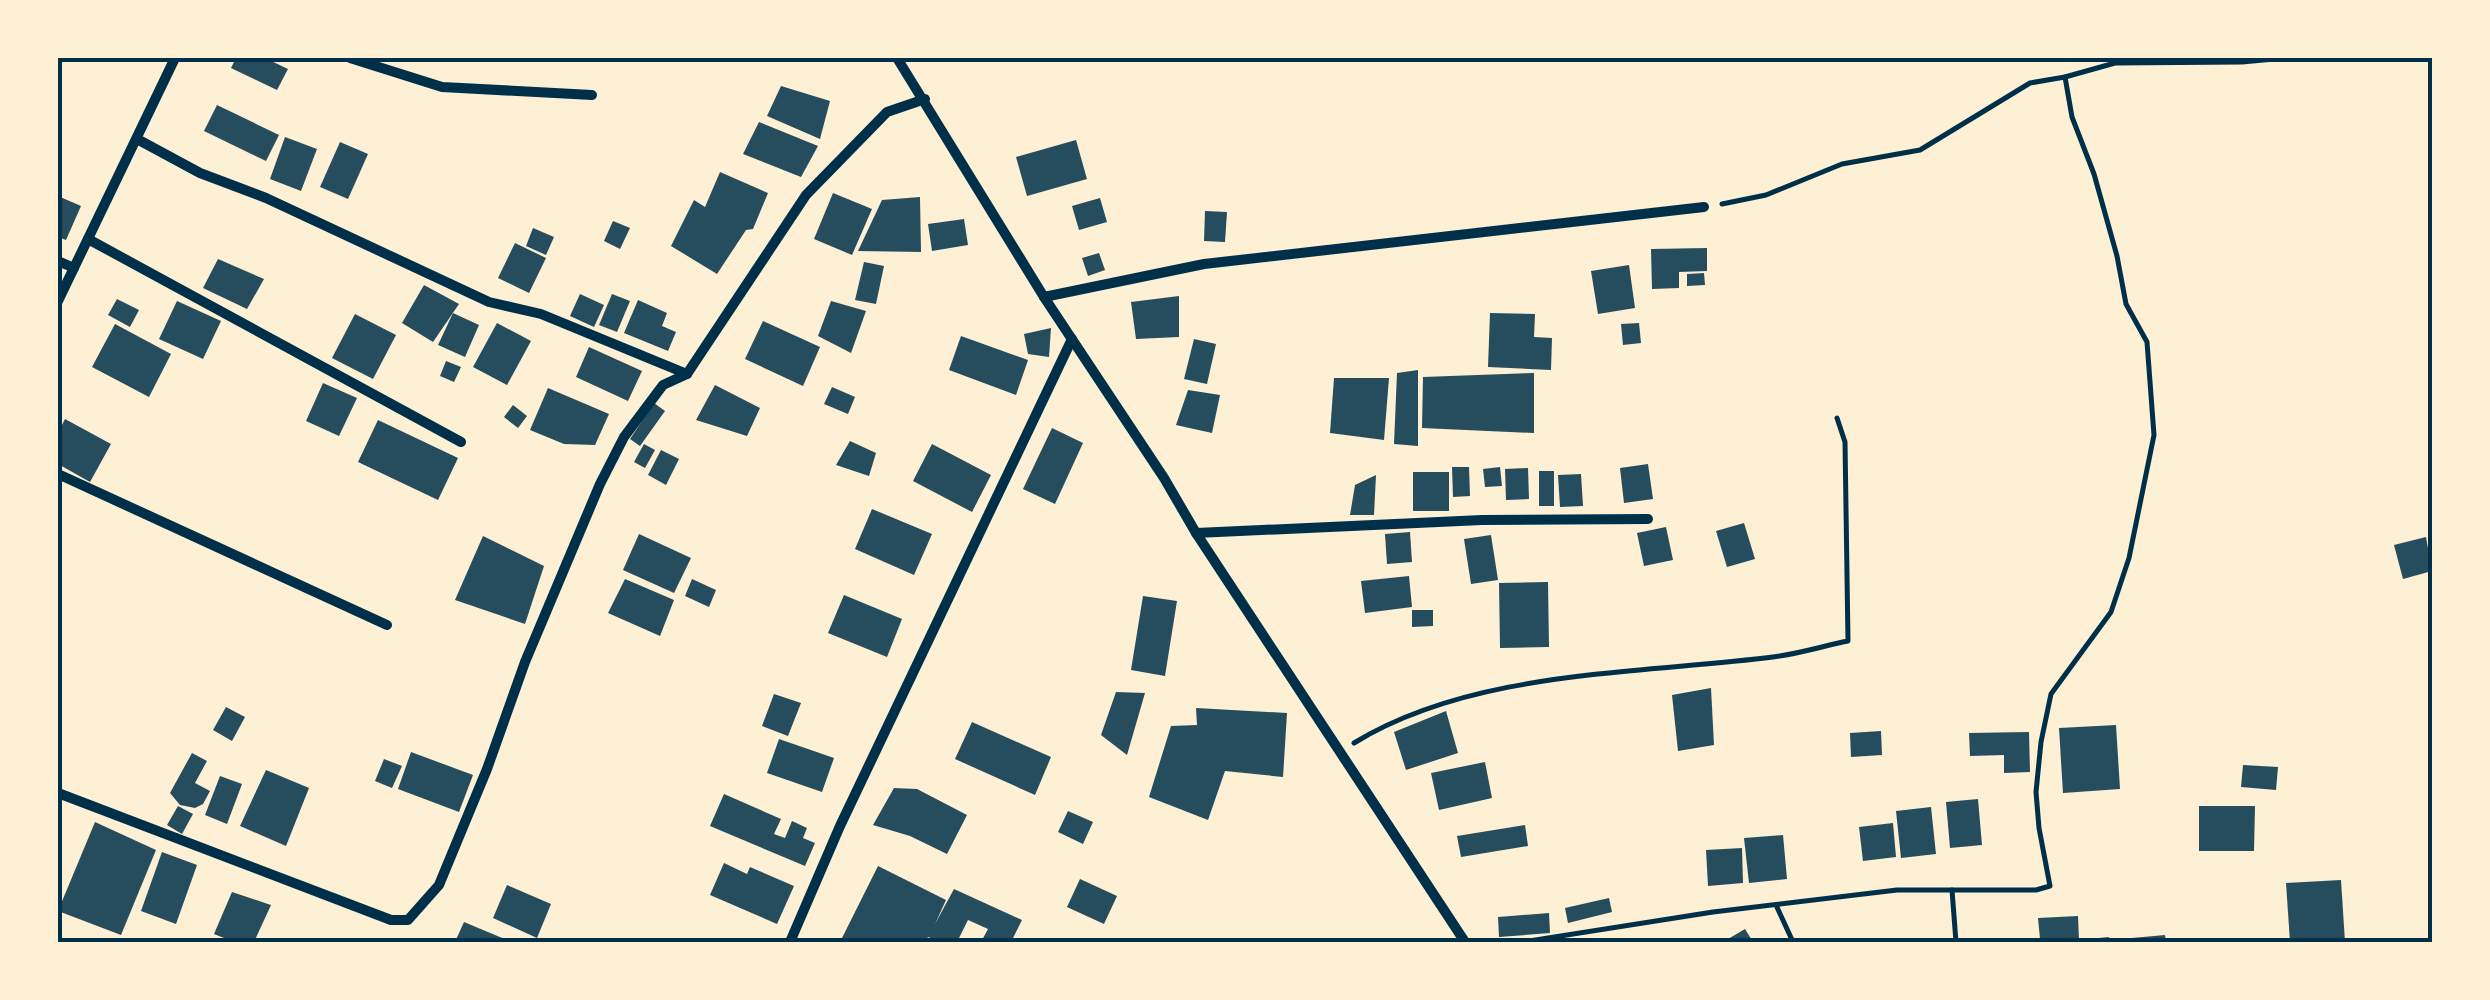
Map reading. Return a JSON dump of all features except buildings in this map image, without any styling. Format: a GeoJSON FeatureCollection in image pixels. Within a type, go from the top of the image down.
{"type":"FeatureCollection","features":[{"type":"Feature","properties":{"kind":"street"},"geometry":{"type":"LineString","coordinates":[[58,301],[175,58]]}},
{"type":"Feature","properties":{"kind":"street"},"geometry":{"type":"LineString","coordinates":[[350,58],[442,87],[592,95]]}},
{"type":"Feature","properties":{"kind":"street"},"geometry":{"type":"LineString","coordinates":[[897,58],[1044,297],[1465,942]]}},
{"type":"Feature","properties":{"kind":"street"},"geometry":{"type":"LineString","coordinates":[[58,792],[391,920],[408,920],[438,885],[487,770],[524,662],[600,484],[624,438],[663,385],[687,374],[806,195],[887,112],[925,99]]}},
{"type":"Feature","properties":{"kind":"street"},"geometry":{"type":"LineString","coordinates":[[138,139],[200,173],[266,198],[489,302],[541,314],[687,374]]}},
{"type":"Feature","properties":{"kind":"street"},"geometry":{"type":"LineString","coordinates":[[1044,297],[1204,264],[1704,207]]}},
{"type":"Feature","properties":{"kind":"street"},"geometry":{"type":"LineString","coordinates":[[88,239],[461,442]]}},
{"type":"Feature","properties":{"kind":"street"},"geometry":{"type":"LineString","coordinates":[[58,261],[74,268]]}},
{"type":"Feature","properties":{"kind":"street"},"geometry":{"type":"LineString","coordinates":[[790,942],[840,826],[1072,339]]}},
{"type":"Feature","properties":{"kind":"street"},"geometry":{"type":"LineString","coordinates":[[58,474],[386,625]]}},
{"type":"Feature","properties":{"kind":"street"},"geometry":{"type":"LineString","coordinates":[[1196,533],[1482,520],[1648,518]]}},
{"type":"Feature","properties":{"kind":"path"},"geometry":{"type":"LineString","coordinates":[[1704,207],[1766,196],[1842,164],[1920,150],[2030,83],[2116,62],[2285,58]]}},
{"type":"Feature","properties":{"kind":"path"},"geometry":{"type":"LineString","coordinates":[[1523,942],[1897,890],[2036,890],[2050,886],[2036,792],[2041,742],[2052,694],[2111,612],[2129,558],[2154,435],[2147,342],[2126,304],[2117,256],[2094,174],[2072,117],[2065,77]]}},
{"type":"Feature","properties":{"kind":"path"},"geometry":{"type":"LineString","coordinates":[[1339,752],[1379,728],[1432,706],[1583,676],[1775,657],[1848,641],[1844,442],[1837,418]]}},
{"type":"Feature","properties":{"kind":"path"},"geometry":{"type":"LineString","coordinates":[[1952,890],[1956,942]]}},
{"type":"Feature","properties":{"kind":"path"},"geometry":{"type":"LineString","coordinates":[[1776,905],[1793,942]]}}]}
